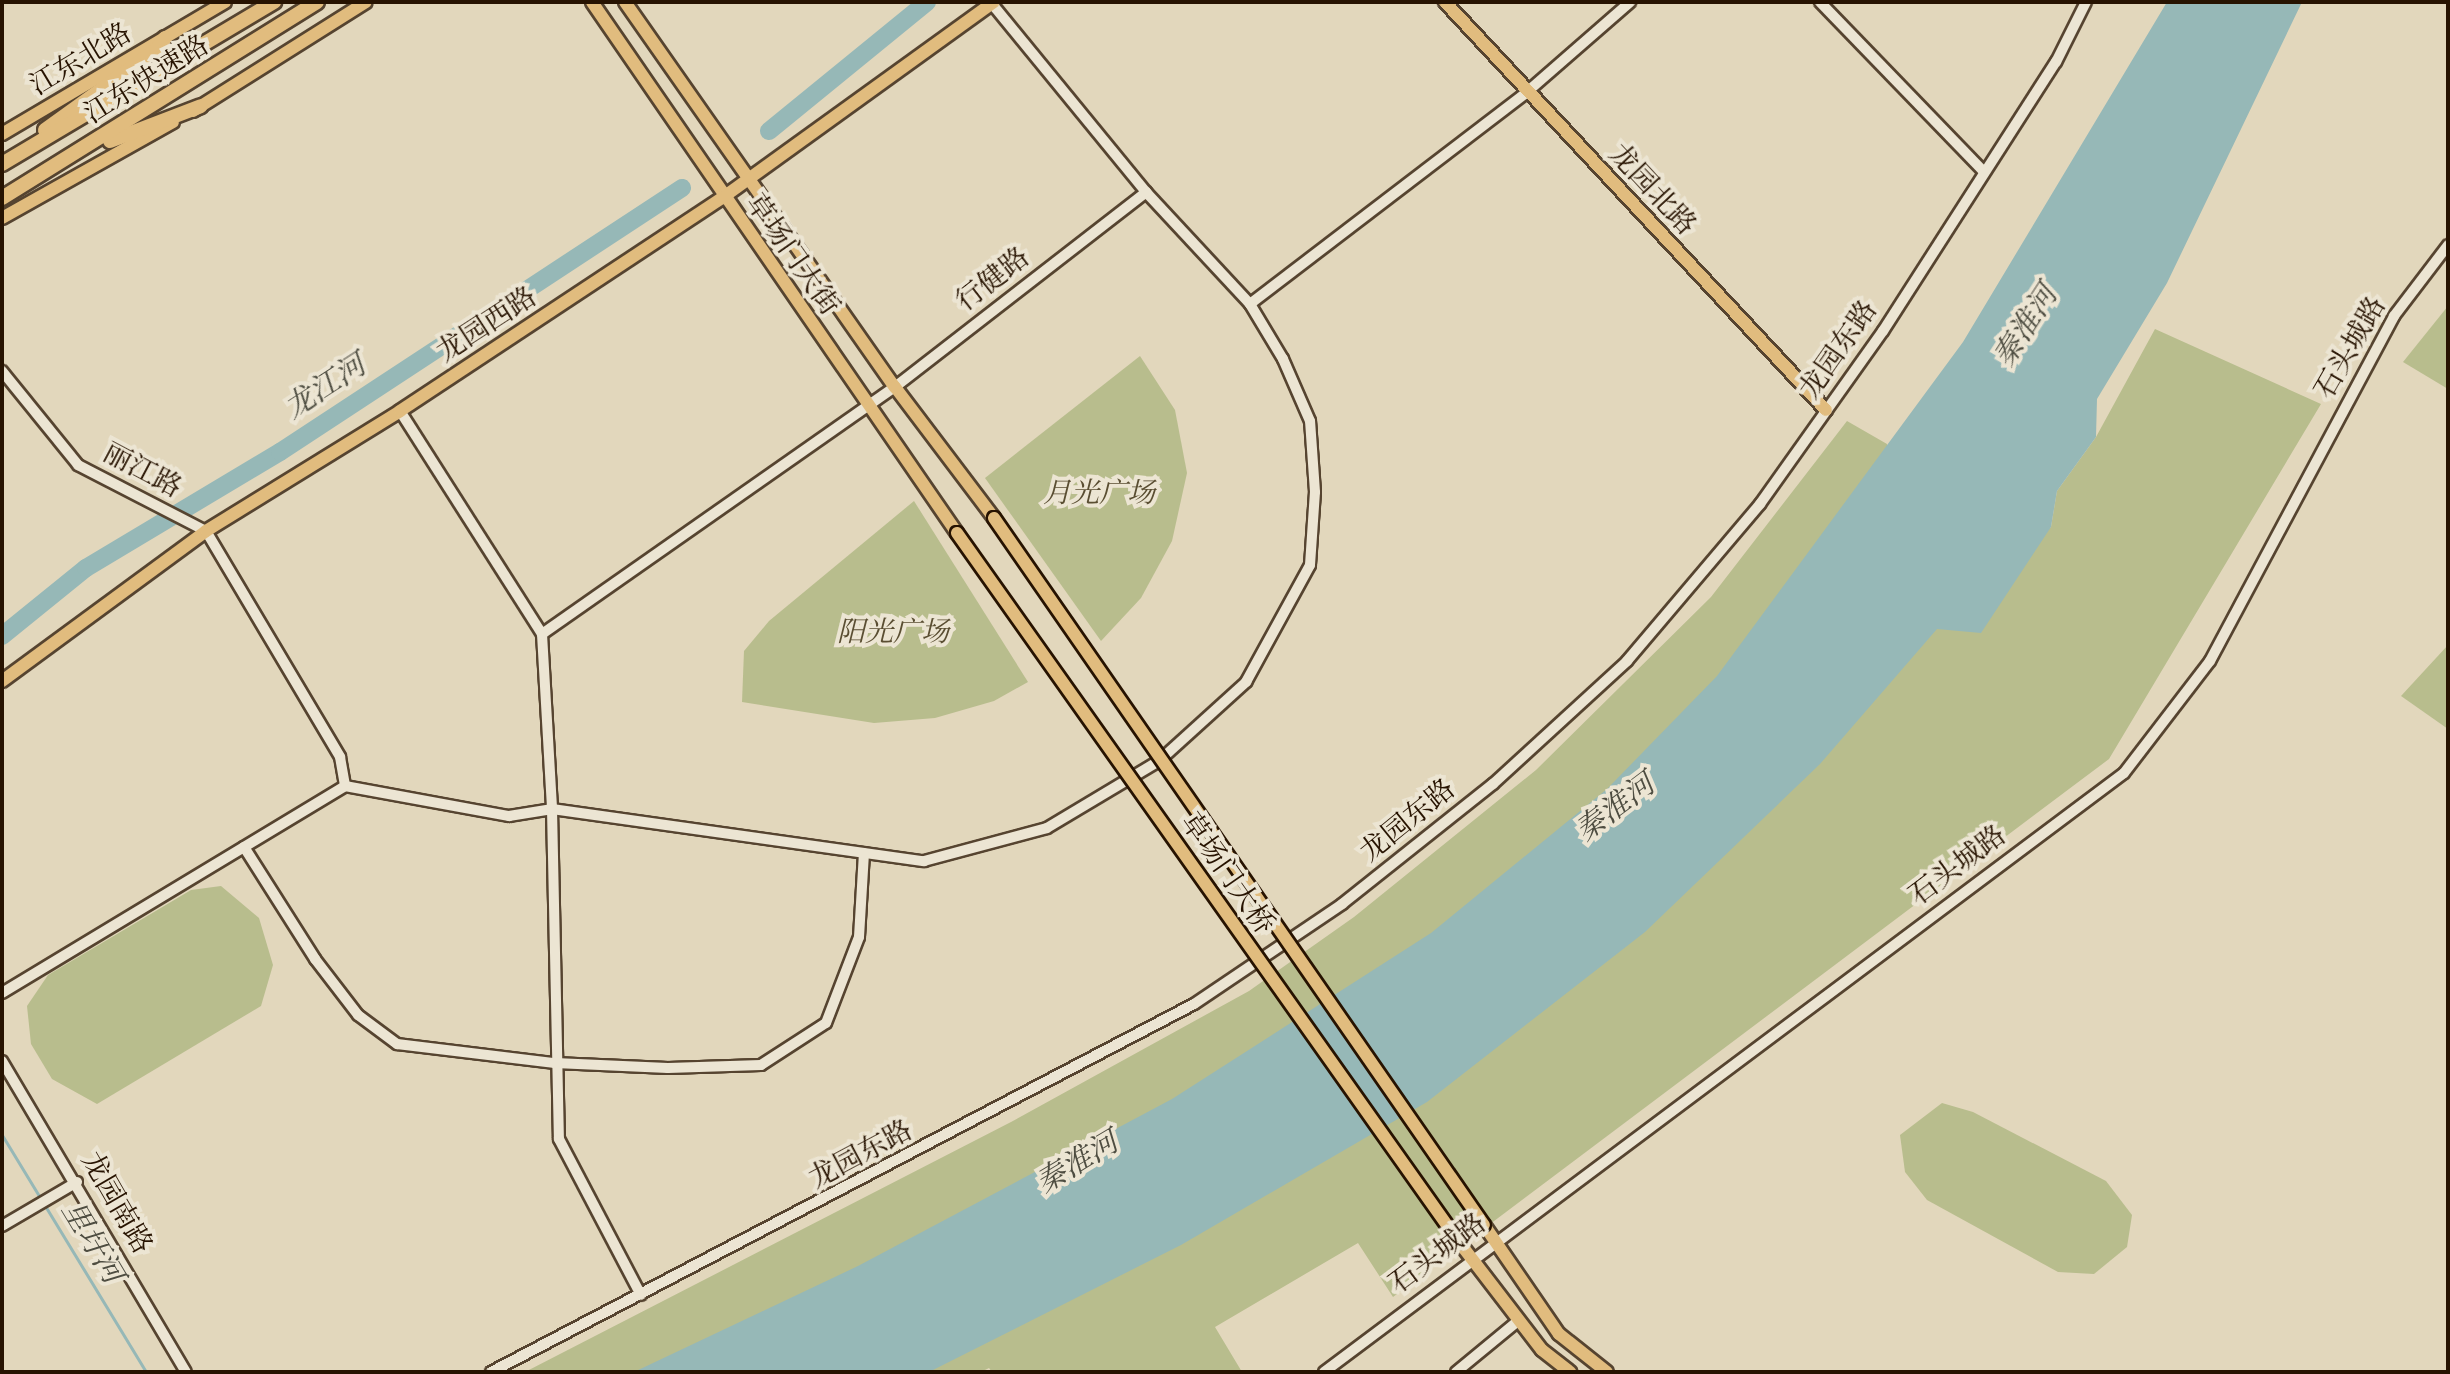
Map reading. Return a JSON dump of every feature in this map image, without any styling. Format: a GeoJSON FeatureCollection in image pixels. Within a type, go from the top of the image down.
{"type":"FeatureCollection","features":[{"type":"Feature","properties":{"kind":"highway","name":"江东快速路"},"geometry":{"type":"LineString","coordinates":[[2,164],[274,2]]}},
{"type":"Feature","properties":{"kind":"highway","name":"江东快速路"},"geometry":{"type":"LineString","coordinates":[[2,198],[80,153],[317,2]]}},
{"type":"Feature","properties":{"kind":"highway"},"geometry":{"type":"LineString","coordinates":[[20,152],[74,105],[156,50],[165,38]]}},
{"type":"Feature","properties":{"kind":"highway"},"geometry":{"type":"LineString","coordinates":[[80,153],[201,106]]}},
{"type":"Feature","properties":{"kind":"main road","name":"江东北路"},"geometry":{"type":"LineString","coordinates":[[2,134],[225,2]]}},
{"type":"Feature","properties":{"kind":"main road"},"geometry":{"type":"LineString","coordinates":[[2,218],[201,106],[366,2]]}},
{"type":"Feature","properties":{"kind":"main road","name":"草场门大街"},"geometry":{"type":"LineString","coordinates":[[592,2],[722,198],[957,533]]}},
{"type":"Feature","properties":{"kind":"main road","name":"草场门大街"},"geometry":{"type":"LineString","coordinates":[[625,2],[895,387],[994,518]]}},
{"type":"Feature","properties":{"kind":"main road","name":"龙园北路"},"geometry":{"type":"LineString","coordinates":[[1445,2],[1826,410]]}},
{"type":"Feature","properties":{"kind":"main road","name":"龙园西路"},"geometry":{"type":"LineString","coordinates":[[2,681],[206,531],[400,411],[749,180],[993,3]]}},
{"type":"Feature","properties":{"kind":"main road","name":"草场门大桥"},"geometry":{"type":"LineString","coordinates":[[994,518],[1495,1240]]}},
{"type":"Feature","properties":{"kind":"main road","name":"草场门大桥"},"geometry":{"type":"LineString","coordinates":[[957,533],[1471,1259]]}},
{"type":"Feature","properties":{"kind":"main road"},"geometry":{"type":"LineString","coordinates":[[1495,1240],[1559,1334],[1607,1372]]}},
{"type":"Feature","properties":{"kind":"main road"},"geometry":{"type":"LineString","coordinates":[[1471,1259],[1542,1350],[1570,1372]]}},
{"type":"Feature","properties":{"kind":"street"},"geometry":{"type":"LineString","coordinates":[[1250,304],[1527,92],[1630,2]]}},
{"type":"Feature","properties":{"kind":"street"},"geometry":{"type":"LineString","coordinates":[[1820,2],[1984,172]]}},
{"type":"Feature","properties":{"kind":"street","name":"龙园东路"},"geometry":{"type":"LineString","coordinates":[[491,1372],[1194,1004],[1342,904],[1493,784],[1627,661],[1760,504],[1826,410],[2056,62],[2086,2]]}},
{"type":"Feature","properties":{"kind":"street"},"geometry":{"type":"LineString","coordinates":[[2,993],[345,786],[509,816],[552,809],[924,861],[1047,828],[1159,761],[1246,682],[1310,565],[1315,492],[1310,421],[1283,359],[1250,304],[1146,192],[993,3]]}},
{"type":"Feature","properties":{"kind":"street","name":"行健路"},"geometry":{"type":"LineString","coordinates":[[542,634],[895,387],[1146,192]]}},
{"type":"Feature","properties":{"kind":"street","name":"石头城路"},"geometry":{"type":"LineString","coordinates":[[1324,1372],[1495,1240],[1587,1177],[2124,773],[2210,661],[2394,316],[2448,245]]}},
{"type":"Feature","properties":{"kind":"street","name":"丽江路"},"geometry":{"type":"LineString","coordinates":[[2,371],[78,465],[206,531]]}},
{"type":"Feature","properties":{"kind":"street"},"geometry":{"type":"LineString","coordinates":[[400,411],[542,634],[552,809],[559,1139],[641,1295]]}},
{"type":"Feature","properties":{"kind":"street"},"geometry":{"type":"LineString","coordinates":[[206,531],[340,757],[345,786]]}},
{"type":"Feature","properties":{"kind":"street"},"geometry":{"type":"LineString","coordinates":[[244,847],[315,959],[358,1015],[397,1044],[555,1063],[761,1065],[826,1023],[859,937],[864,853]]}},
{"type":"Feature","properties":{"kind":"street","name":"龙园南路"},"geometry":{"type":"LineString","coordinates":[[2,1061],[77,1182],[186,1372]]}},
{"type":"Feature","properties":{"kind":"street"},"geometry":{"type":"LineString","coordinates":[[2,1226],[77,1182]]}},
{"type":"Feature","properties":{"kind":"street"},"geometry":{"type":"LineString","coordinates":[[1456,1372],[1519,1320]]}},
{"type":"Feature","properties":{"kind":"green space"},"geometry":{"type":"Polygon","coordinates":[[[2448,306],[2448,389],[2403,362],[2448,306]]]}},
{"type":"Feature","properties":{"kind":"green space"},"geometry":{"type":"Polygon","coordinates":[[[2155,329],[2321,404],[2109,759],[1393,1297],[1358,1243],[1215,1327],[1242,1372],[992,1372],[989,1368],[981,1372],[525,1372],[1011,1122],[1249,991],[1354,917],[1536,770],[1711,597],[1847,421],[1887,444],[1937,628],[2051,527],[2057,491],[2096,437],[2155,329]]]}},
{"type":"Feature","properties":{"kind":"green space","name":"月光广场"},"geometry":{"type":"Polygon","coordinates":[[[1140,356],[1175,410],[1187,473],[1172,541],[1141,598],[1101,641],[985,478],[1140,356]]]}},
{"type":"Feature","properties":{"kind":"green space","name":"阳光广场"},"geometry":{"type":"Polygon","coordinates":[[[914,501],[1028,682],[994,701],[935,718],[874,723],[742,702],[744,651],[769,621],[914,501]]]}},
{"type":"Feature","properties":{"kind":"green space"},"geometry":{"type":"Polygon","coordinates":[[[2448,645],[2448,729],[2401,696],[2448,645]]]}},
{"type":"Feature","properties":{"kind":"green space"},"geometry":{"type":"Polygon","coordinates":[[[221,886],[259,918],[273,965],[261,1006],[97,1104],[52,1079],[31,1044],[27,1006],[48,975],[191,890],[221,886]]]}},
{"type":"Feature","properties":{"kind":"green space"},"geometry":{"type":"Polygon","coordinates":[[[1942,1103],[1973,1112],[2106,1181],[2132,1215],[2127,1247],[2094,1274],[2058,1272],[1927,1200],[1905,1172],[1900,1135],[1942,1103]]]}},
{"type":"Feature","properties":{"kind":"water","name":"秦淮河"},"geometry":{"type":"Polygon","coordinates":[[[2167,2],[2302,2],[2167,283],[2097,399],[2096,437],[2057,491],[2051,527],[1981,633],[1937,629],[1820,764],[1645,932],[1427,1102],[1181,1245],[929,1372],[634,1372],[858,1266],[1172,1099],[1431,933],[1607,789],[1717,676],[1963,342],[2167,2]]]}},
{"type":"Feature","properties":{"kind":"waterway","name":"龙江河"},"geometry":{"type":"LineString","coordinates":[[769,131],[927,2]]}},
{"type":"Feature","properties":{"kind":"waterway","name":"龙江河"},"geometry":{"type":"LineString","coordinates":[[2,636],[86,568],[280,452],[682,188]]}},
{"type":"Feature","properties":{"kind":"waterway","name":"里圩河"},"geometry":{"type":"LineString","coordinates":[[2,1135],[146,1372]]}}]}
